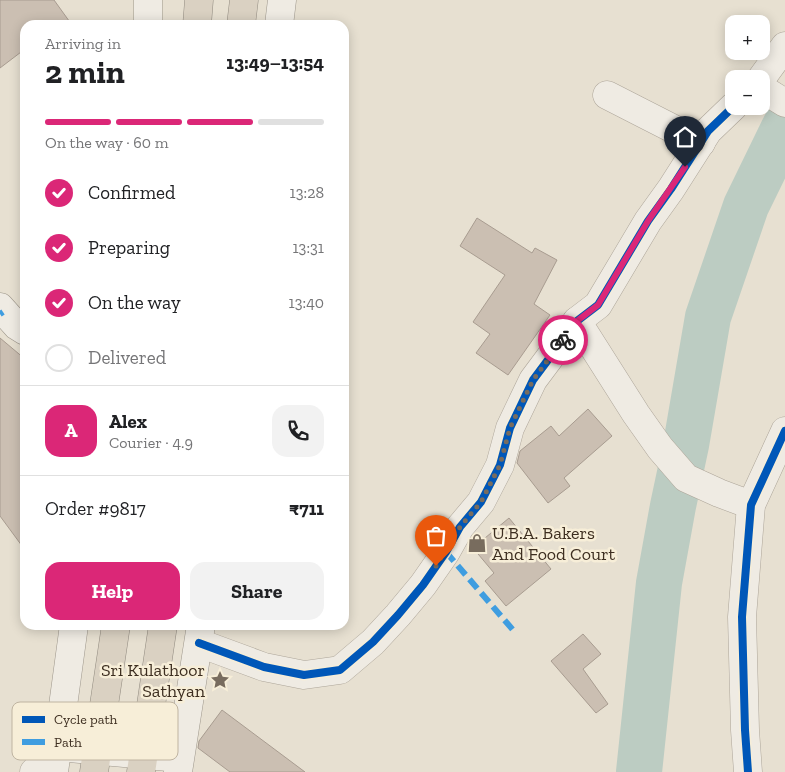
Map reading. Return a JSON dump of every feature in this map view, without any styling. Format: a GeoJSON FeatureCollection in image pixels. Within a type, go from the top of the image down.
{"type":"FeatureCollection","features":[{"type":"Feature","properties":{"kind":"highway"},"geometry":{"type":"LineString","coordinates":[[197,20],[199,0]]}},
{"type":"Feature","properties":{"kind":"highway"},"geometry":{"type":"LineString","coordinates":[[242,20],[244,0]]}},
{"type":"Feature","properties":{"kind":"highway"},"geometry":{"type":"LineString","coordinates":[[105,702],[115,630]]}},
{"type":"Feature","properties":{"kind":"highway"},"geometry":{"type":"LineString","coordinates":[[152,702],[162,630]]}},
{"type":"Feature","properties":{"kind":"street"},"geometry":{"type":"LineString","coordinates":[[148,0],[148,20]]}},
{"type":"Feature","properties":{"kind":"street"},"geometry":{"type":"LineString","coordinates":[[280,20],[282,0]]}},
{"type":"Feature","properties":{"kind":"street"},"geometry":{"type":"LineString","coordinates":[[770,92],[785,46]]}},
{"type":"Feature","properties":{"kind":"street"},"geometry":{"type":"LineString","coordinates":[[607,95],[701,142]]}},
{"type":"Feature","properties":{"kind":"street"},"geometry":{"type":"LineString","coordinates":[[76,760],[178,765],[200,634],[264,667],[304,675],[340,670],[373,642],[423,585],[446,552],[460,527],[481,502],[500,465],[510,428],[533,380],[577,321],[598,305],[648,221],[708,131],[725,115]]}},
{"type":"Feature","properties":{"kind":"street"},"geometry":{"type":"LineString","coordinates":[[1,311],[20,328]]}},
{"type":"Feature","properties":{"kind":"street"},"geometry":{"type":"LineString","coordinates":[[577,321],[636,414],[660,448],[686,478],[751,505]]}},
{"type":"Feature","properties":{"kind":"street"},"geometry":{"type":"LineString","coordinates":[[748,772],[742,617],[751,505],[785,431]]}},
{"type":"Feature","properties":{"kind":"street"},"geometry":{"type":"LineString","coordinates":[[64,702],[73,630]]}},
{"type":"Feature","properties":{"kind":"street"},"geometry":{"type":"LineString","coordinates":[[34,772],[54,760]]}},
{"type":"Feature","properties":{"kind":"building"},"geometry":{"type":"Polygon","coordinates":[[[0,0],[54,0],[68,20],[20,20],[20,53],[0,68],[0,0]]]}},
{"type":"Feature","properties":{"kind":"building"},"geometry":{"type":"Polygon","coordinates":[[[477,218],[532,253],[535,248],[557,260],[534,304],[550,315],[508,375],[476,353],[490,334],[473,322],[505,275],[460,246],[477,218]]]}},
{"type":"Feature","properties":{"kind":"building"},"geometry":{"type":"Polygon","coordinates":[[[0,338],[20,355],[20,543],[0,516],[0,338]]]}},
{"type":"Feature","properties":{"kind":"building"},"geometry":{"type":"Polygon","coordinates":[[[588,409],[612,436],[564,478],[570,486],[548,503],[517,463],[520,451],[551,426],[559,436],[588,409]]]}},
{"type":"Feature","properties":{"kind":"building"},"geometry":{"type":"Polygon","coordinates":[[[509,518],[551,569],[506,606],[485,581],[494,573],[473,548],[509,518]]]}},
{"type":"Feature","properties":{"kind":"building"},"geometry":{"type":"Polygon","coordinates":[[[583,634],[601,654],[583,669],[608,704],[596,713],[551,661],[583,634]]]}},
{"type":"Feature","properties":{"kind":"building"},"geometry":{"type":"Polygon","coordinates":[[[222,710],[305,772],[230,772],[198,748],[199,741],[222,710]]]}},
{"type":"Feature","properties":{"kind":"waterway"},"geometry":{"type":"LineString","coordinates":[[639,772],[659,583],[686,445],[708,317],[746,206],[785,126]]}},
{"type":"Feature","properties":{"kind":"marked path"},"geometry":{"type":"LineString","coordinates":[[446,552],[513,630]]}},
{"type":"Feature","properties":{"kind":"cycle path"},"geometry":{"type":"LineString","coordinates":[[199,643],[264,667],[304,675],[340,670],[373,642],[423,585],[446,552],[460,527],[481,502],[500,465],[510,428],[533,380],[577,321],[598,305],[648,221],[708,131],[725,115]]}},
{"type":"Feature","properties":{"kind":"cycle path"},"geometry":{"type":"LineString","coordinates":[[748,772],[742,617],[751,505],[785,431]]}},
{"type":"Feature","properties":{"kind":"way so far"},"geometry":{"type":"LineString","coordinates":[[436,566],[460,527],[481,502],[500,465],[510,428],[533,380],[563,340]]}},
{"type":"Feature","properties":{"kind":"place","name":"U.B.A. Bakers And Food Court"},"geometry":{"type":"Point","coordinates":[477,543]}},
{"type":"Feature","properties":{"kind":"place","name":"Sri Kulathoor Sathyan"},"geometry":{"type":"Point","coordinates":[220,680]}},
{"type":"Feature","properties":{"kind":"route"},"geometry":{"type":"LineString","coordinates":[[563,340],[577,321],[598,305],[648,221],[685,167]]}}]}
